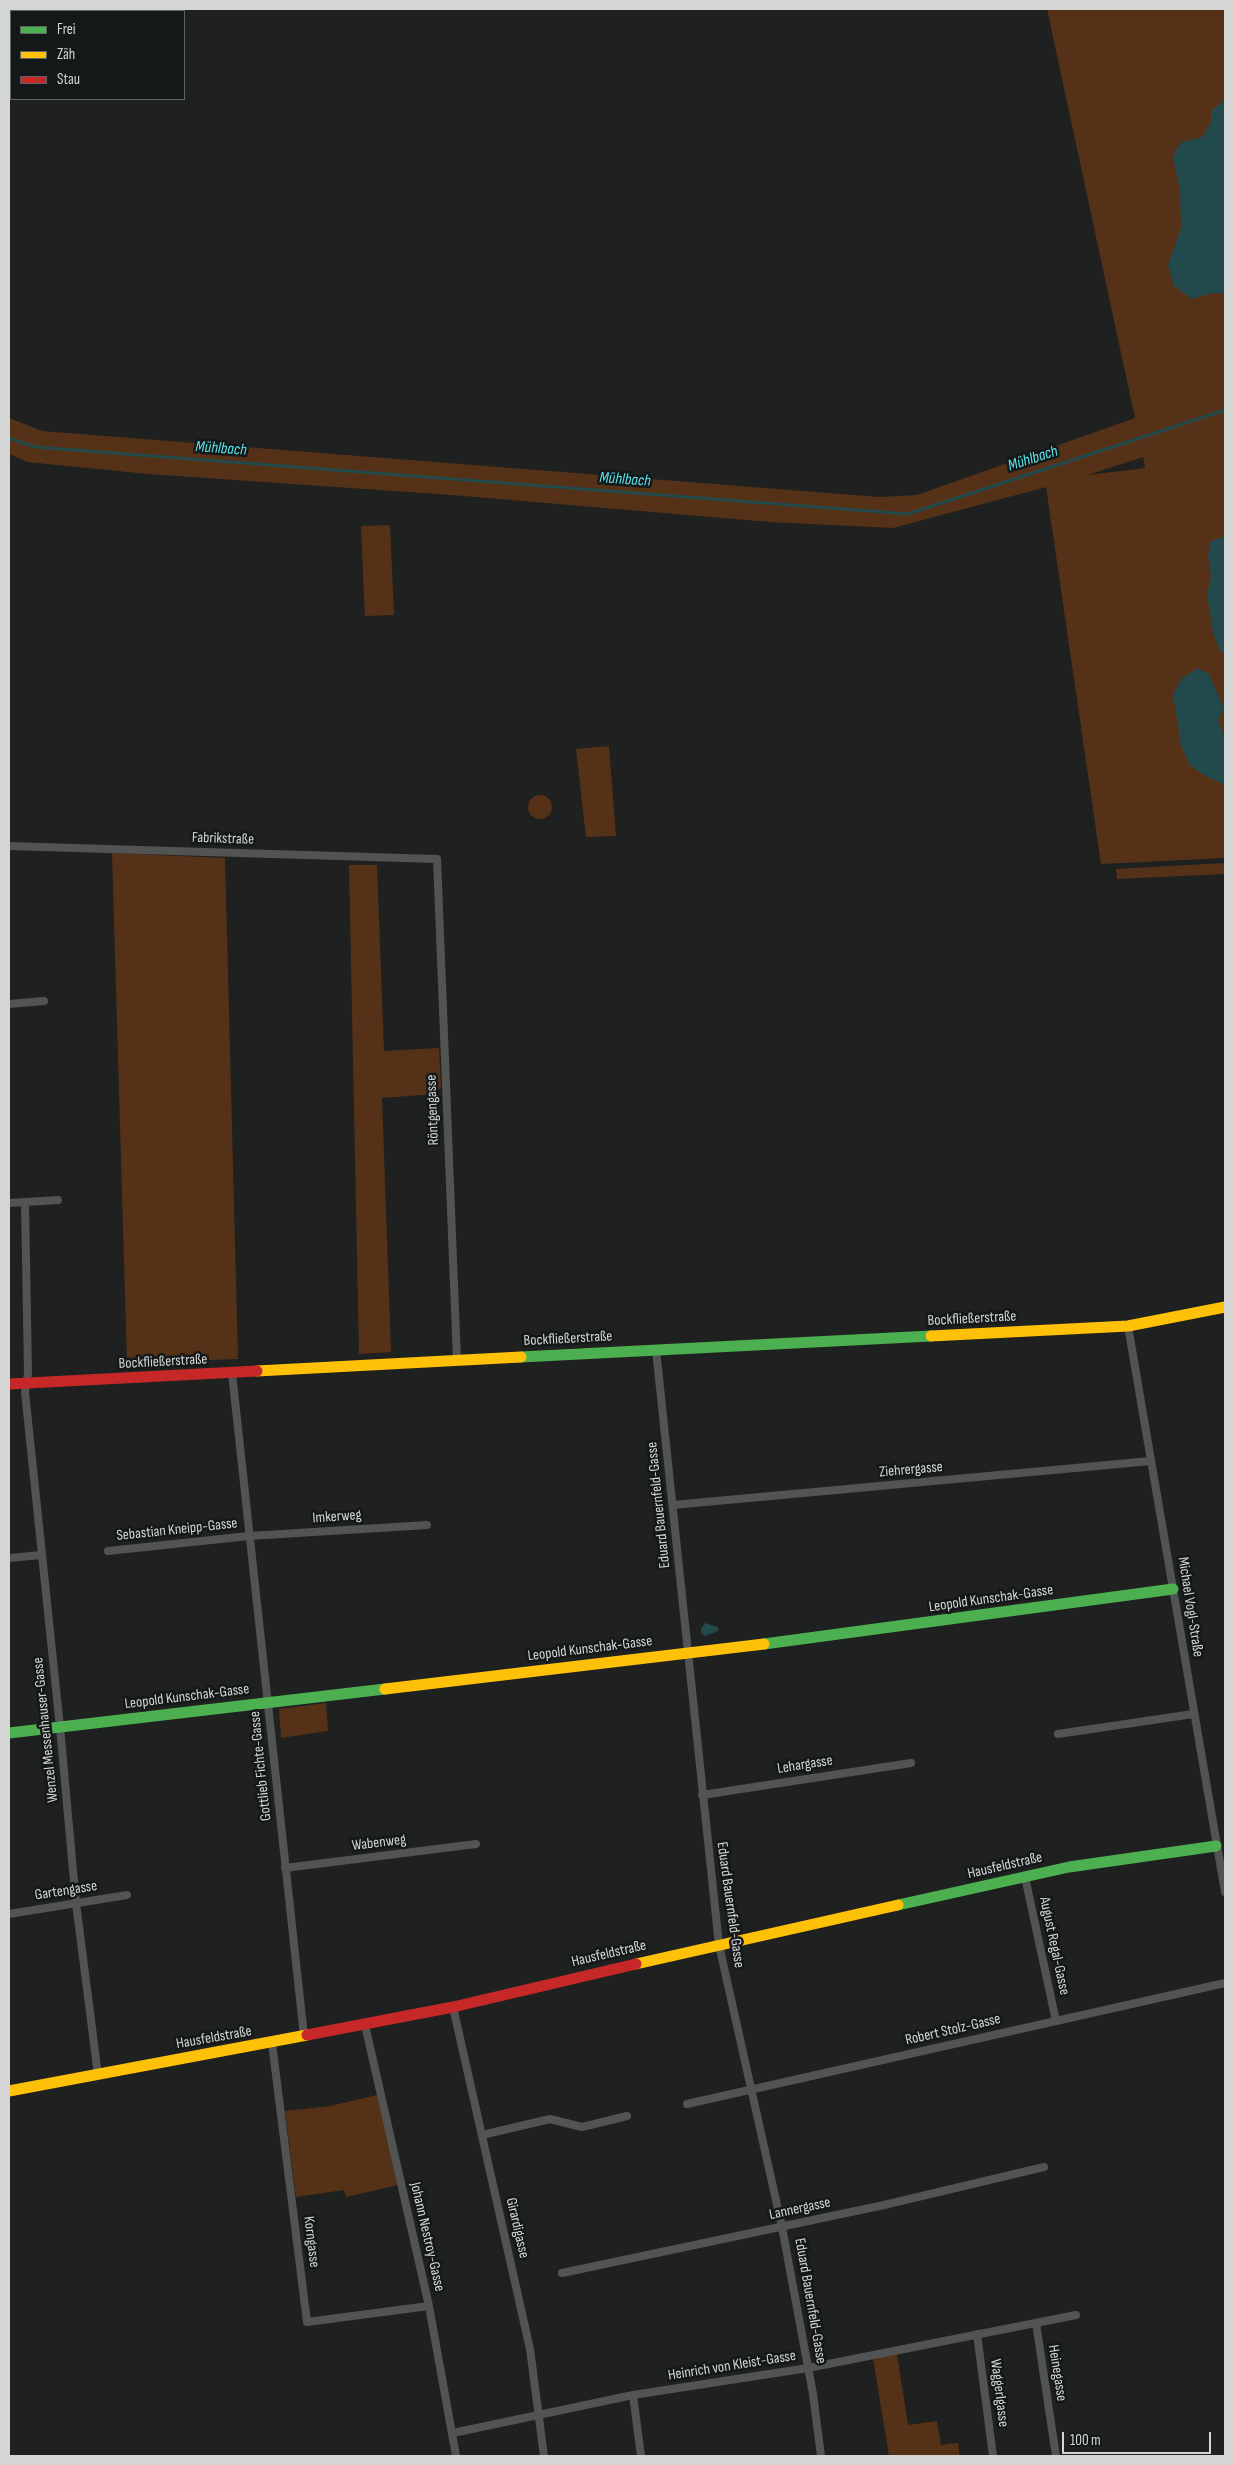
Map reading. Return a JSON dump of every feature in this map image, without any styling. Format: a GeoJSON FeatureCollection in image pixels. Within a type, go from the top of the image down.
{"type":"FeatureCollection","features":[{"type":"Feature","properties":{"kind":"street","name":"Fabrikstraße"},"geometry":{"type":"LineString","coordinates":[[9,846],[437,859]]}},
{"type":"Feature","properties":{"kind":"street","name":"Röntgengasse"},"geometry":{"type":"LineString","coordinates":[[437,859],[457,1360]]}},
{"type":"Feature","properties":{"kind":"street"},"geometry":{"type":"LineString","coordinates":[[9,1004],[44,1002]]}},
{"type":"Feature","properties":{"kind":"street"},"geometry":{"type":"LineString","coordinates":[[9,1203],[58,1200]]}},
{"type":"Feature","properties":{"kind":"street","name":"Wenzel Messenhauser-Gasse"},"geometry":{"type":"LineString","coordinates":[[25,1203],[25,1392],[60,1726],[76,1903],[98,2075]]}},
{"type":"Feature","properties":{"kind":"street","name":"Bockfließerstraße"},"geometry":{"type":"LineString","coordinates":[[9,1384],[1128,1326],[1225,1308]]}},
{"type":"Feature","properties":{"kind":"street","name":"Michael Vogl-Straße"},"geometry":{"type":"LineString","coordinates":[[1128,1326],[1225,1892]]}},
{"type":"Feature","properties":{"kind":"street","name":"Eduard Bauernfeld-Gasse"},"geometry":{"type":"LineString","coordinates":[[656,1350],[719,1945],[782,2227],[808,2368],[821,2456]]}},
{"type":"Feature","properties":{"kind":"street","name":"Gottlieb Fichte-Gasse"},"geometry":{"type":"LineString","coordinates":[[232,1373],[304,2036]]}},
{"type":"Feature","properties":{"kind":"street","name":"Ziehrergasse"},"geometry":{"type":"LineString","coordinates":[[673,1505],[1151,1461]]}},
{"type":"Feature","properties":{"kind":"street","name":"Imkerweg"},"geometry":{"type":"LineString","coordinates":[[249,1536],[427,1525]]}},
{"type":"Feature","properties":{"kind":"street","name":"Sebastian Kneipp-Gasse"},"geometry":{"type":"LineString","coordinates":[[108,1551],[249,1536]]}},
{"type":"Feature","properties":{"kind":"street"},"geometry":{"type":"LineString","coordinates":[[9,1558],[41,1555]]}},
{"type":"Feature","properties":{"kind":"street","name":"Leopold Kunschak-Gasse"},"geometry":{"type":"LineString","coordinates":[[9,1733],[688,1652],[807,1640],[1173,1589]]}},
{"type":"Feature","properties":{"kind":"street"},"geometry":{"type":"LineString","coordinates":[[1058,1734],[1193,1714]]}},
{"type":"Feature","properties":{"kind":"street","name":"Lehargasse"},"geometry":{"type":"LineString","coordinates":[[702,1795],[911,1763]]}},
{"type":"Feature","properties":{"kind":"street","name":"Wabenweg"},"geometry":{"type":"LineString","coordinates":[[285,1868],[476,1844]]}},
{"type":"Feature","properties":{"kind":"street","name":"Hausfeldstraße"},"geometry":{"type":"LineString","coordinates":[[9,2091],[272,2043],[452,2007],[550,1982],[1069,1867],[1216,1846]]}},
{"type":"Feature","properties":{"kind":"street","name":"August Regal-Gasse"},"geometry":{"type":"LineString","coordinates":[[1025,1877],[1056,2021]]}},
{"type":"Feature","properties":{"kind":"street","name":"Gartengasse"},"geometry":{"type":"LineString","coordinates":[[9,1914],[127,1895]]}},
{"type":"Feature","properties":{"kind":"street","name":"Robert Stolz-Gasse"},"geometry":{"type":"LineString","coordinates":[[687,2104],[1225,1983]]}},
{"type":"Feature","properties":{"kind":"street","name":"Girardigasse"},"geometry":{"type":"LineString","coordinates":[[452,2007],[530,2349],[544,2456]]}},
{"type":"Feature","properties":{"kind":"street","name":"Johann Nestroy-Gasse"},"geometry":{"type":"LineString","coordinates":[[365,2025],[429,2306],[456,2456]]}},
{"type":"Feature","properties":{"kind":"street","name":"Korngasse"},"geometry":{"type":"LineString","coordinates":[[272,2043],[307,2322],[429,2306]]}},
{"type":"Feature","properties":{"kind":"street"},"geometry":{"type":"LineString","coordinates":[[482,2135],[550,2119],[582,2127],[627,2116]]}},
{"type":"Feature","properties":{"kind":"street","name":"Lannergasse"},"geometry":{"type":"LineString","coordinates":[[562,2273],[782,2227],[1044,2167]]}},
{"type":"Feature","properties":{"kind":"street","name":"Heinrich von Kleist-Gasse"},"geometry":{"type":"LineString","coordinates":[[453,2434],[633,2395],[808,2368],[1076,2315]]}},
{"type":"Feature","properties":{"kind":"street","name":"Heinegasse"},"geometry":{"type":"LineString","coordinates":[[1036,2323],[1056,2456]]}},
{"type":"Feature","properties":{"kind":"street","name":"Waggerlgasse"},"geometry":{"type":"LineString","coordinates":[[977,2334],[993,2456]]}},
{"type":"Feature","properties":{"kind":"street"},"geometry":{"type":"LineString","coordinates":[[633,2395],[642,2456]]}},
{"type":"Feature","properties":{"kind":"shaded area"},"geometry":{"type":"Polygon","coordinates":[[[1047,9],[1225,9],[1225,858],[1101,864],[1046,487],[893,528],[770,522],[452,495],[148,474],[27,462],[9,454],[9,418],[42,431],[879,497],[917,495],[1135,418],[1047,9]],[[1143,457],[1088,475],[1145,468],[1143,457]]]}},
{"type":"Feature","properties":{"kind":"shaded area"},"geometry":{"type":"Polygon","coordinates":[[[390,525],[394,615],[365,616],[361,526],[390,525]]]}},
{"type":"Feature","properties":{"kind":"shaded area"},"geometry":{"type":"Polygon","coordinates":[[[609,746],[616,836],[586,837],[576,749],[609,746]]]}},
{"type":"Feature","properties":{"kind":"shaded area"},"geometry":{"type":"Polygon","coordinates":[[[540,795],[548,799],[552,807],[548,815],[540,819],[532,815],[528,807],[532,799],[540,795]]]}},
{"type":"Feature","properties":{"kind":"shaded area"},"geometry":{"type":"Polygon","coordinates":[[[112,853],[225,858],[238,1359],[127,1363],[112,853]]]}},
{"type":"Feature","properties":{"kind":"shaded area"},"geometry":{"type":"Polygon","coordinates":[[[1225,863],[1225,874],[1117,879],[1116,869],[1225,863]]]}},
{"type":"Feature","properties":{"kind":"shaded area"},"geometry":{"type":"Polygon","coordinates":[[[349,865],[377,865],[384,1051],[439,1048],[441,1088],[434,1094],[382,1098],[391,1352],[359,1354],[349,865]]]}},
{"type":"Feature","properties":{"kind":"shaded area"},"geometry":{"type":"Polygon","coordinates":[[[326,1703],[328,1731],[281,1738],[279,1709],[326,1703]]]}},
{"type":"Feature","properties":{"kind":"shaded area"},"geometry":{"type":"Polygon","coordinates":[[[377,2095],[398,2185],[346,2197],[344,2190],[296,2197],[285,2111],[330,2106],[377,2095]]]}},
{"type":"Feature","properties":{"kind":"shaded area"},"geometry":{"type":"Polygon","coordinates":[[[897,2354],[908,2425],[937,2421],[941,2445],[958,2443],[960,2456],[889,2456],[873,2358],[897,2354]]]}},
{"type":"Feature","properties":{"kind":"water"},"geometry":{"type":"Polygon","coordinates":[[[1225,100],[1225,293],[1212,293],[1192,299],[1174,286],[1168,265],[1181,228],[1180,189],[1173,159],[1176,149],[1182,142],[1202,137],[1211,122],[1211,111],[1225,100]]]}},
{"type":"Feature","properties":{"kind":"water"},"geometry":{"type":"Polygon","coordinates":[[[1225,536],[1225,654],[1220,651],[1213,633],[1207,595],[1211,576],[1208,557],[1210,542],[1225,536]]]}},
{"type":"Feature","properties":{"kind":"water"},"geometry":{"type":"Polygon","coordinates":[[[1198,668],[1209,674],[1224,708],[1218,720],[1225,741],[1225,785],[1202,774],[1190,765],[1181,746],[1173,694],[1182,678],[1198,668]]]}},
{"type":"Feature","properties":{"kind":"water"},"geometry":{"type":"Polygon","coordinates":[[[705,1623],[718,1627],[718,1631],[705,1636],[701,1633],[701,1629],[705,1623]]]}},
{"type":"Feature","properties":{"kind":"waterway","name":"Mühlbach"},"geometry":{"type":"LineString","coordinates":[[9,438],[35,447],[908,514],[1225,410]]}},
{"type":"Feature","properties":{"kind":"traffic: fast"},"geometry":{"type":"LineString","coordinates":[[521,1357],[931,1336]]}},
{"type":"Feature","properties":{"kind":"traffic: fast"},"geometry":{"type":"LineString","coordinates":[[764,1644],[1173,1589]]}},
{"type":"Feature","properties":{"kind":"traffic: fast"},"geometry":{"type":"LineString","coordinates":[[9,1733],[385,1689]]}},
{"type":"Feature","properties":{"kind":"traffic: fast"},"geometry":{"type":"LineString","coordinates":[[898,1905],[1069,1867],[1216,1846]]}},
{"type":"Feature","properties":{"kind":"traffic: slow"},"geometry":{"type":"LineString","coordinates":[[931,1336],[1128,1326],[1225,1307]]}},
{"type":"Feature","properties":{"kind":"traffic: slow"},"geometry":{"type":"LineString","coordinates":[[257,1371],[521,1357]]}},
{"type":"Feature","properties":{"kind":"traffic: slow"},"geometry":{"type":"LineString","coordinates":[[385,1689],[764,1644]]}},
{"type":"Feature","properties":{"kind":"traffic: slow"},"geometry":{"type":"LineString","coordinates":[[636,1964],[898,1905]]}},
{"type":"Feature","properties":{"kind":"traffic: slow"},"geometry":{"type":"LineString","coordinates":[[9,2091],[307,2035]]}},
{"type":"Feature","properties":{"kind":"traffic: jam"},"geometry":{"type":"LineString","coordinates":[[9,1384],[257,1371]]}},
{"type":"Feature","properties":{"kind":"traffic: jam"},"geometry":{"type":"LineString","coordinates":[[307,2035],[453,2007],[636,1964]]}}]}
